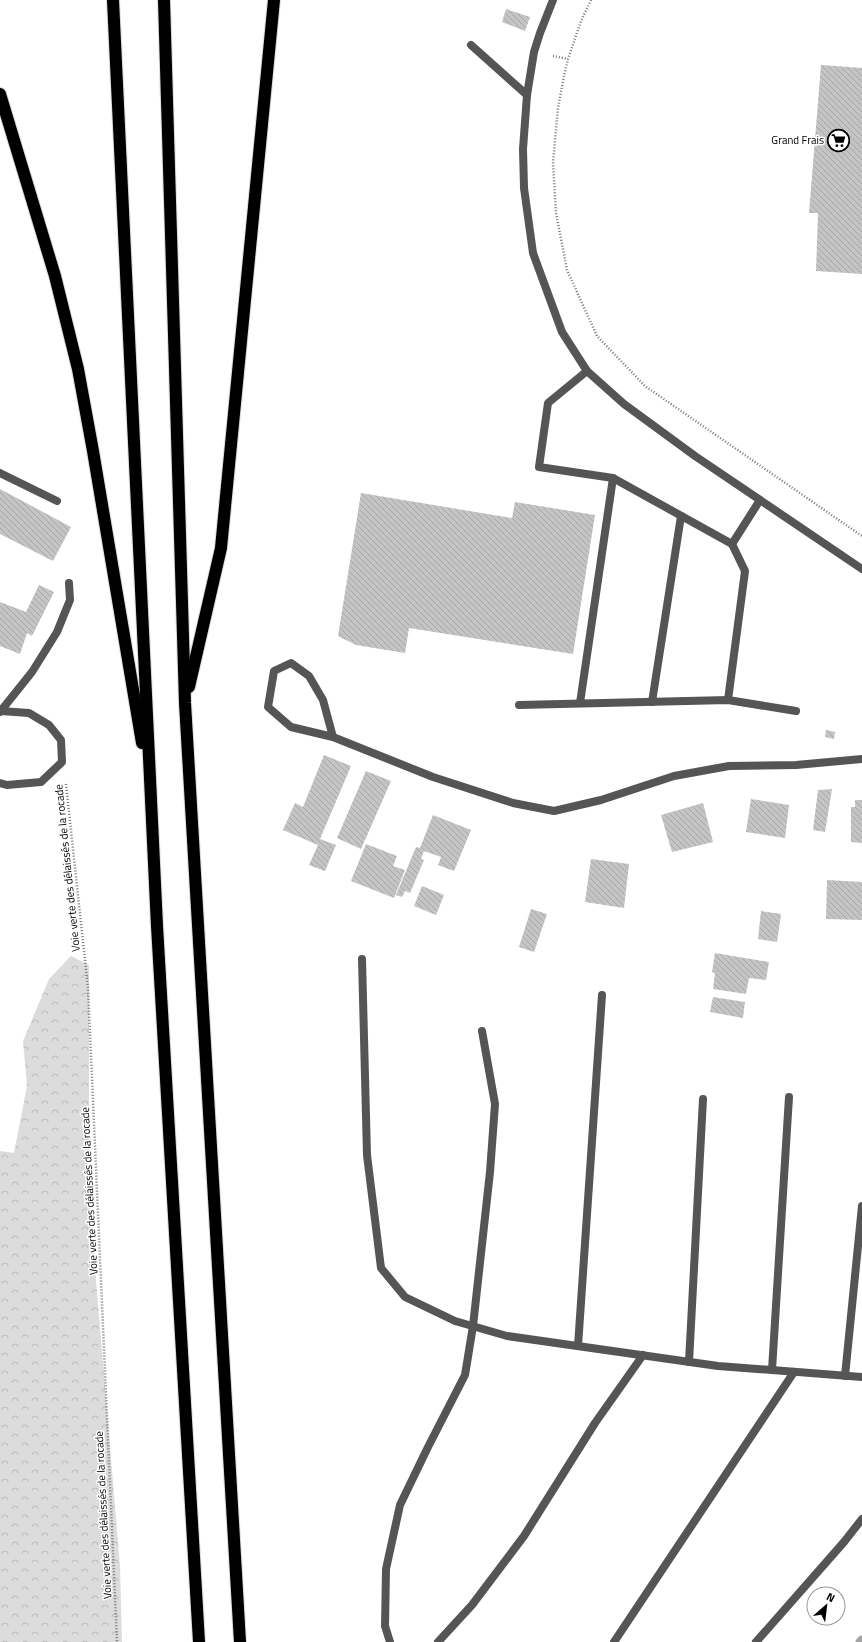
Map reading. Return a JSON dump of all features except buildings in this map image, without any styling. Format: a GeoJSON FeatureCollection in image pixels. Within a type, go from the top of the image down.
{"type":"FeatureCollection","features":[{"type":"Feature","properties":{"kind":"highway"},"geometry":{"type":"LineString","coordinates":[[113,0],[157,926],[199,1642]]}},
{"type":"Feature","properties":{"kind":"highway"},"geometry":{"type":"LineString","coordinates":[[164,0],[185,704],[240,1642]]}},
{"type":"Feature","properties":{"kind":"highway"},"geometry":{"type":"LineString","coordinates":[[185,704],[221,548],[274,0]]}},
{"type":"Feature","properties":{"kind":"highway"},"geometry":{"type":"LineString","coordinates":[[0,94],[55,276],[78,369],[151,796]]}},
{"type":"Feature","properties":{"kind":"street"},"geometry":{"type":"LineString","coordinates":[[553,0],[540,32],[534,52],[527,95],[523,149],[524,188],[533,253],[562,332],[588,371],[624,404],[695,456],[862,568]]}},
{"type":"Feature","properties":{"kind":"street"},"geometry":{"type":"LineString","coordinates":[[471,45],[527,95]]}},
{"type":"Feature","properties":{"kind":"street"},"geometry":{"type":"LineString","coordinates":[[588,371],[548,403],[539,467],[613,478],[732,544],[746,570],[728,700]]}},
{"type":"Feature","properties":{"kind":"street"},"geometry":{"type":"LineString","coordinates":[[0,474],[57,501]]}},
{"type":"Feature","properties":{"kind":"street"},"geometry":{"type":"LineString","coordinates":[[580,703],[613,478]]}},
{"type":"Feature","properties":{"kind":"street"},"geometry":{"type":"LineString","coordinates":[[732,544],[760,500]]}},
{"type":"Feature","properties":{"kind":"street"},"geometry":{"type":"LineString","coordinates":[[652,702],[681,516]]}},
{"type":"Feature","properties":{"kind":"street"},"geometry":{"type":"LineString","coordinates":[[0,711],[32,672],[57,632],[70,600],[69,583]]}},
{"type":"Feature","properties":{"kind":"street"},"geometry":{"type":"LineString","coordinates":[[333,737],[323,700],[309,676],[291,663],[274,671],[268,708],[291,727],[333,737],[433,777],[514,803],[554,811],[601,800],[674,776],[729,766],[796,765],[862,759]]}},
{"type":"Feature","properties":{"kind":"street"},"geometry":{"type":"LineString","coordinates":[[519,705],[728,700],[796,711]]}},
{"type":"Feature","properties":{"kind":"street"},"geometry":{"type":"LineString","coordinates":[[0,711],[29,713],[49,725],[61,740],[62,762],[41,782],[7,785],[0,783]]}},
{"type":"Feature","properties":{"kind":"street"},"geometry":{"type":"LineString","coordinates":[[362,958],[367,1155],[381,1268],[405,1297],[455,1321],[507,1336],[718,1366],[862,1377]]}},
{"type":"Feature","properties":{"kind":"street"},"geometry":{"type":"LineString","coordinates":[[578,1346],[602,995]]}},
{"type":"Feature","properties":{"kind":"street"},"geometry":{"type":"LineString","coordinates":[[390,1642],[384,1626],[386,1569],[400,1505],[465,1375],[473,1326],[490,1172],[495,1104],[482,1031]]}},
{"type":"Feature","properties":{"kind":"street"},"geometry":{"type":"LineString","coordinates":[[772,1370],[789,1097]]}},
{"type":"Feature","properties":{"kind":"street"},"geometry":{"type":"LineString","coordinates":[[689,1362],[703,1099]]}},
{"type":"Feature","properties":{"kind":"street"},"geometry":{"type":"LineString","coordinates":[[845,1376],[862,1206]]}},
{"type":"Feature","properties":{"kind":"street"},"geometry":{"type":"LineString","coordinates":[[438,1642],[472,1605],[524,1536],[595,1423],[643,1355]]}},
{"type":"Feature","properties":{"kind":"street"},"geometry":{"type":"LineString","coordinates":[[614,1642],[794,1372]]}},
{"type":"Feature","properties":{"kind":"street"},"geometry":{"type":"LineString","coordinates":[[756,1642],[844,1542],[862,1519]]}},
{"type":"Feature","properties":{"kind":"path"},"geometry":{"type":"LineString","coordinates":[[591,0],[579,27],[564,76],[558,108],[553,162],[556,213],[567,270],[597,336],[645,386],[862,536]]}},
{"type":"Feature","properties":{"kind":"path","name":"Voie verte des délaissés de la rocade"},"geometry":{"type":"LineString","coordinates":[[65,779],[88,988],[117,1642]]}},
{"type":"Feature","properties":{"kind":"green space"},"geometry":{"type":"Polygon","coordinates":[[[71,956],[89,965],[89,1196],[120,1566],[122,1642],[0,1642],[0,1151],[14,1153],[27,1086],[23,1041],[49,979],[71,956]]]}},
{"type":"Feature","properties":{"kind":"place","name":"Grand Frais"},"geometry":{"type":"Point","coordinates":[839,140]}}]}
